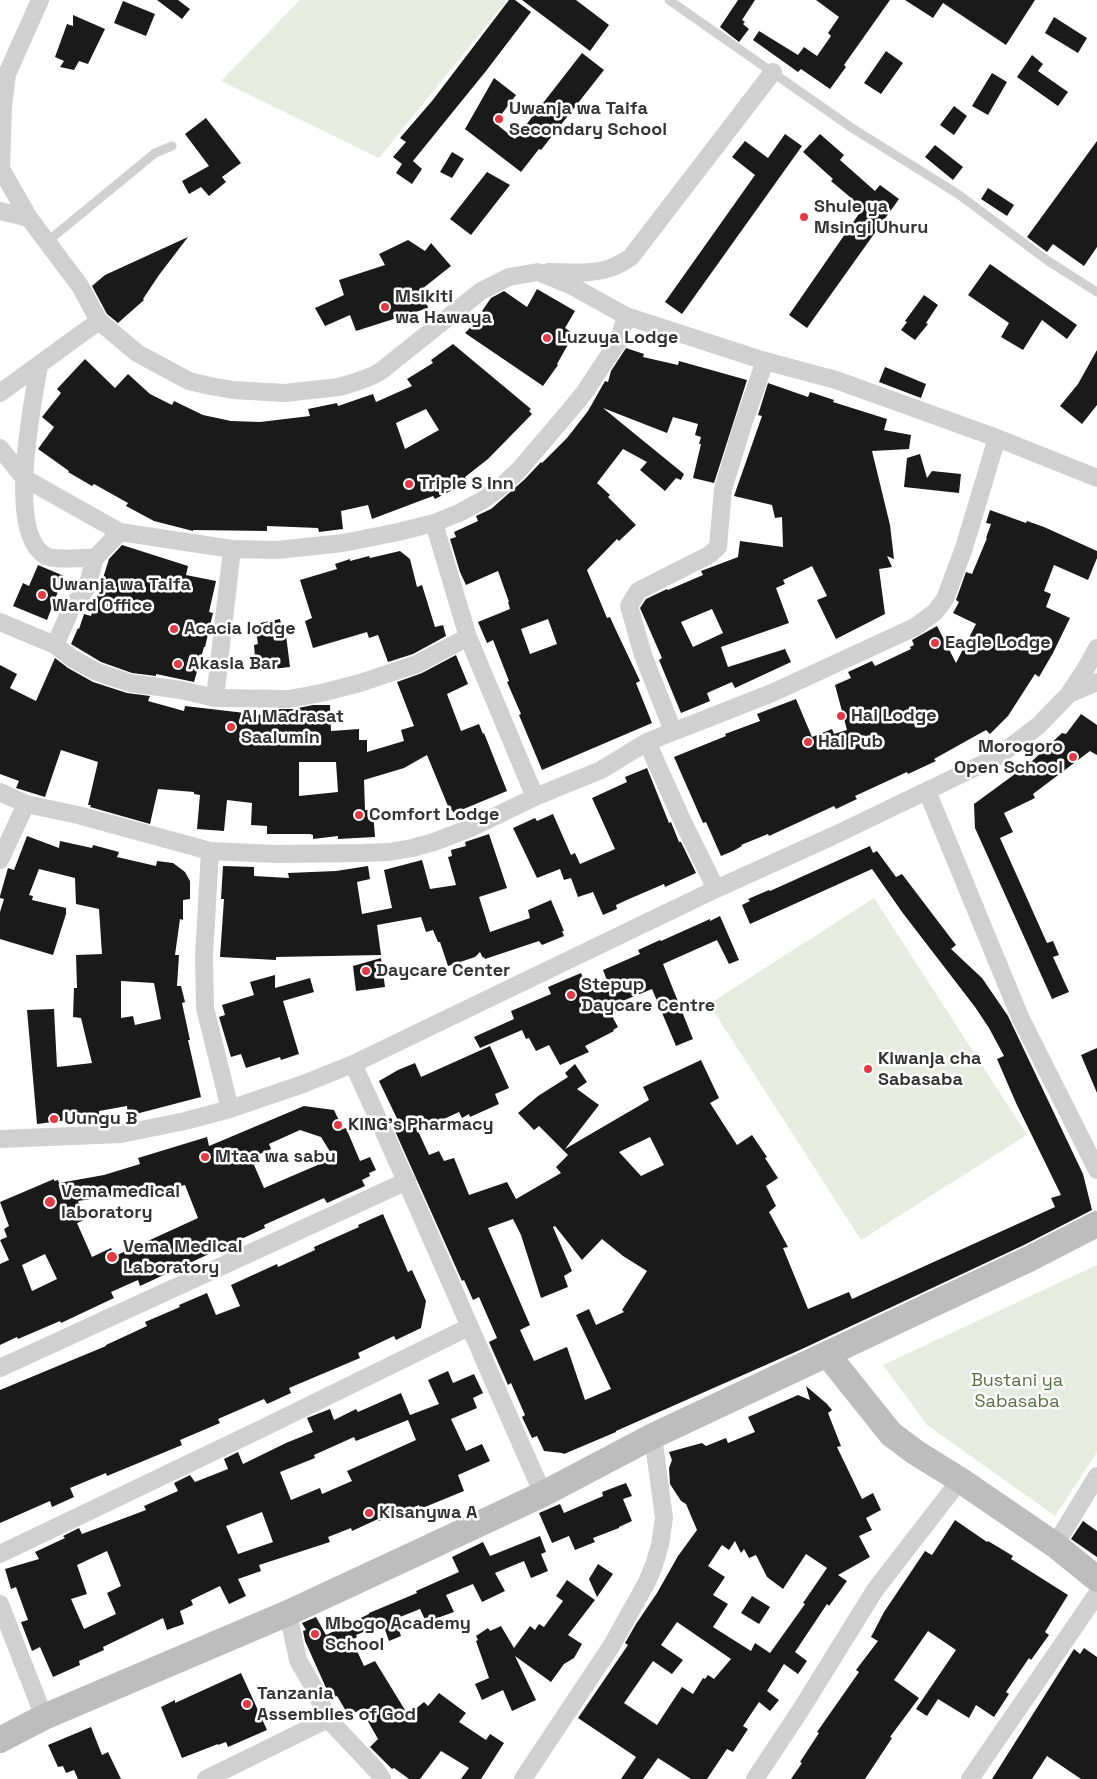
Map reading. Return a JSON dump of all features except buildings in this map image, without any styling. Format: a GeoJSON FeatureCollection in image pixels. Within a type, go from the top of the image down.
{"type":"FeatureCollection","features":[{"type":"Feature","properties":{"kind":"street"},"geometry":{"type":"LineString","coordinates":[[40,0],[3,73],[1,169],[29,218],[80,286],[99,321],[137,352],[189,381],[233,390],[285,394],[339,387],[372,376],[405,352],[481,290],[510,277],[538,272],[600,270],[613,267],[631,257],[773,72]]}},
{"type":"Feature","properties":{"kind":"street"},"geometry":{"type":"LineString","coordinates":[[0,211],[29,218]]}},
{"type":"Feature","properties":{"kind":"street"},"geometry":{"type":"LineString","coordinates":[[538,272],[572,286],[626,316],[765,361],[836,380],[997,438],[1097,478]]}},
{"type":"Feature","properties":{"kind":"street"},"geometry":{"type":"LineString","coordinates":[[0,448],[24,478],[120,532],[232,549],[277,550],[343,543],[434,523],[459,513],[497,490],[518,471],[565,416],[606,361],[619,340],[626,316]]}},
{"type":"Feature","properties":{"kind":"street"},"geometry":{"type":"LineString","coordinates":[[0,393],[99,321]]}},
{"type":"Feature","properties":{"kind":"street"},"geometry":{"type":"LineString","coordinates":[[673,732],[643,655],[629,606],[638,591],[709,555],[718,546],[723,489],[765,361]]}},
{"type":"Feature","properties":{"kind":"street"},"geometry":{"type":"LineString","coordinates":[[39,365],[26,447],[24,478],[26,518],[32,539],[39,551],[56,559],[95,558]]}},
{"type":"Feature","properties":{"kind":"street"},"geometry":{"type":"LineString","coordinates":[[0,792],[26,804],[78,815],[210,851],[276,854],[389,852],[412,848],[442,839],[473,827],[534,797],[601,770],[647,742],[772,693],[915,627],[935,612],[945,599],[964,548],[997,438]]}},
{"type":"Feature","properties":{"kind":"street"},"geometry":{"type":"LineString","coordinates":[[434,523],[468,637],[534,797]]}},
{"type":"Feature","properties":{"kind":"street"},"geometry":{"type":"LineString","coordinates":[[56,645],[72,607],[87,587],[95,558],[120,532]]}},
{"type":"Feature","properties":{"kind":"street"},"geometry":{"type":"LineString","coordinates":[[214,698],[232,549]]}},
{"type":"Feature","properties":{"kind":"street"},"geometry":{"type":"LineString","coordinates":[[0,622],[56,645],[73,659],[97,672],[130,683],[181,690],[214,698],[289,699],[320,693],[360,683],[417,664],[468,637]]}},
{"type":"Feature","properties":{"kind":"street"},"geometry":{"type":"LineString","coordinates":[[0,1139],[121,1134],[185,1122],[303,1084],[353,1064],[716,888],[997,757],[1038,726],[1069,694],[1097,648]]}},
{"type":"Feature","properties":{"kind":"street"},"geometry":{"type":"LineString","coordinates":[[1069,694],[1097,682]]}},
{"type":"Feature","properties":{"kind":"street"},"geometry":{"type":"LineString","coordinates":[[647,742],[682,820],[716,888]]}},
{"type":"Feature","properties":{"kind":"street"},"geometry":{"type":"LineString","coordinates":[[927,791],[1020,1017],[1097,1170]]}},
{"type":"Feature","properties":{"kind":"street"},"geometry":{"type":"LineString","coordinates":[[0,860],[26,804]]}},
{"type":"Feature","properties":{"kind":"street"},"geometry":{"type":"LineString","coordinates":[[210,851],[204,956],[205,1008],[230,1109]]}},
{"type":"Feature","properties":{"kind":"street"},"geometry":{"type":"LineString","coordinates":[[353,1064],[407,1181],[542,1494]]}},
{"type":"Feature","properties":{"kind":"street"},"geometry":{"type":"LineString","coordinates":[[0,1368],[407,1181]]}},
{"type":"Feature","properties":{"kind":"street"},"geometry":{"type":"LineString","coordinates":[[0,1740],[44,1717],[288,1613],[542,1494],[653,1436],[1031,1258],[1097,1224]]}},
{"type":"Feature","properties":{"kind":"street"},"geometry":{"type":"LineString","coordinates":[[0,1554],[469,1327]]}},
{"type":"Feature","properties":{"kind":"street"},"geometry":{"type":"LineString","coordinates":[[826,1354],[887,1431],[915,1452],[960,1480],[1055,1545],[1097,1579]]}},
{"type":"Feature","properties":{"kind":"street"},"geometry":{"type":"LineString","coordinates":[[524,1779],[612,1646],[651,1574],[660,1545],[664,1518],[653,1436]]}},
{"type":"Feature","properties":{"kind":"street"},"geometry":{"type":"LineString","coordinates":[[1055,1545],[1097,1476]]}},
{"type":"Feature","properties":{"kind":"street"},"geometry":{"type":"LineString","coordinates":[[755,1779],[800,1711],[875,1590],[960,1480]]}},
{"type":"Feature","properties":{"kind":"street"},"geometry":{"type":"LineString","coordinates":[[970,1779],[1097,1594]]}},
{"type":"Feature","properties":{"kind":"street"},"geometry":{"type":"LineString","coordinates":[[0,1604],[44,1717]]}},
{"type":"Feature","properties":{"kind":"street"},"geometry":{"type":"LineString","coordinates":[[288,1613],[298,1660],[315,1690],[328,1719],[377,1771],[382,1779]]}},
{"type":"Feature","properties":{"kind":"street"},"geometry":{"type":"LineString","coordinates":[[206,1779],[328,1719]]}},
{"type":"Feature","properties":{"kind":"lane"},"geometry":{"type":"LineString","coordinates":[[669,0],[852,128],[958,194],[1048,260],[1097,292]]}},
{"type":"Feature","properties":{"kind":"lane"},"geometry":{"type":"LineString","coordinates":[[48,241],[155,153],[172,146]]}},
{"type":"Feature","properties":{"kind":"green space"},"geometry":{"type":"Polygon","coordinates":[[[300,0],[507,0],[379,158],[221,81],[300,0]]]}},
{"type":"Feature","properties":{"kind":"green space","name":"Kiwanja cha Sabasaba"},"geometry":{"type":"Polygon","coordinates":[[[874,898],[1027,1135],[861,1240],[709,1004],[874,898]]]}},
{"type":"Feature","properties":{"kind":"green space","name":"Bustani ya Sabasaba"},"geometry":{"type":"Polygon","coordinates":[[[1097,1265],[1097,1452],[1055,1516],[927,1425],[883,1365],[1097,1265]]]}},
{"type":"Feature","properties":{"kind":"place","name":"Uwanja wa Taifa Secondary School"},"geometry":{"type":"Point","coordinates":[499,119]}},
{"type":"Feature","properties":{"kind":"place","name":"Shule ya Msingi Uhuru"},"geometry":{"type":"Point","coordinates":[804,217]}},
{"type":"Feature","properties":{"kind":"place","name":"Msikiti wa Hawaya"},"geometry":{"type":"Point","coordinates":[385,307]}},
{"type":"Feature","properties":{"kind":"place","name":"Luzuya Lodge"},"geometry":{"type":"Point","coordinates":[547,338]}},
{"type":"Feature","properties":{"kind":"place","name":"Triple S Inn"},"geometry":{"type":"Point","coordinates":[409,484]}},
{"type":"Feature","properties":{"kind":"place","name":"Uwanja wa Taifa Ward Office"},"geometry":{"type":"Point","coordinates":[42,595]}},
{"type":"Feature","properties":{"kind":"place","name":"Acacia lodge"},"geometry":{"type":"Point","coordinates":[174,629]}},
{"type":"Feature","properties":{"kind":"place","name":"Eagle Lodge"},"geometry":{"type":"Point","coordinates":[935,643]}},
{"type":"Feature","properties":{"kind":"place","name":"Akasia Bar"},"geometry":{"type":"Point","coordinates":[178,664]}},
{"type":"Feature","properties":{"kind":"place","name":"Hai Lodge"},"geometry":{"type":"Point","coordinates":[841,716]}},
{"type":"Feature","properties":{"kind":"place","name":"Al Madrasat Saalumin"},"geometry":{"type":"Point","coordinates":[231,727]}},
{"type":"Feature","properties":{"kind":"place","name":"Hai Pub"},"geometry":{"type":"Point","coordinates":[808,742]}},
{"type":"Feature","properties":{"kind":"place","name":"Morogoro Open School"},"geometry":{"type":"Point","coordinates":[1073,757]}},
{"type":"Feature","properties":{"kind":"place","name":"Comfort Lodge"},"geometry":{"type":"Point","coordinates":[359,815]}},
{"type":"Feature","properties":{"kind":"place","name":"Daycare Center"},"geometry":{"type":"Point","coordinates":[366,971]}},
{"type":"Feature","properties":{"kind":"place","name":"Stepup Daycare Centre"},"geometry":{"type":"Point","coordinates":[571,995]}},
{"type":"Feature","properties":{"kind":"place","name":"Kiwanja cha Sabasaba"},"geometry":{"type":"Point","coordinates":[868,1069]}},
{"type":"Feature","properties":{"kind":"place","name":"Uungu B"},"geometry":{"type":"Point","coordinates":[54,1119]}},
{"type":"Feature","properties":{"kind":"place","name":"KING's Pharmacy"},"geometry":{"type":"Point","coordinates":[338,1125]}},
{"type":"Feature","properties":{"kind":"place","name":"Mtaa wa sabu"},"geometry":{"type":"Point","coordinates":[205,1157]}},
{"type":"Feature","properties":{"kind":"place","name":"Vema medical laboratory"},"geometry":{"type":"Point","coordinates":[50,1202]}},
{"type":"Feature","properties":{"kind":"place","name":"Vema Medical Laboratory"},"geometry":{"type":"Point","coordinates":[112,1257]}},
{"type":"Feature","properties":{"kind":"place","name":"Kisanywa A"},"geometry":{"type":"Point","coordinates":[369,1513]}},
{"type":"Feature","properties":{"kind":"place","name":"Mbogo Academy School"},"geometry":{"type":"Point","coordinates":[315,1634]}},
{"type":"Feature","properties":{"kind":"place","name":"Tanzania Assemblies of God"},"geometry":{"type":"Point","coordinates":[247,1704]}}]}
